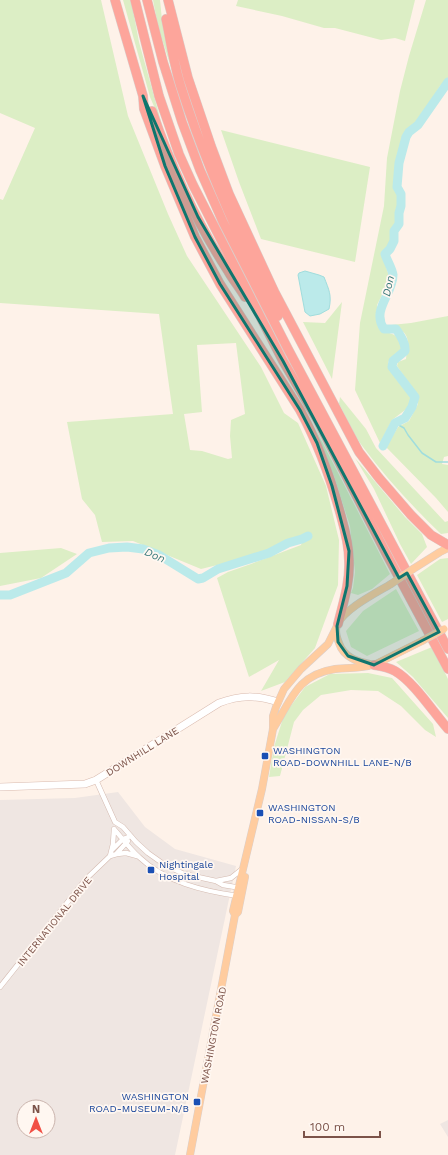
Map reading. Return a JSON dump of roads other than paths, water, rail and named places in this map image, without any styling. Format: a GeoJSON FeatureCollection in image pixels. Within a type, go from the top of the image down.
{"type":"FeatureCollection","features":[{"type":"Feature","properties":{"kind":"highway"},"geometry":{"type":"LineString","coordinates":[[115,0],[143,96],[144,109],[164,166],[195,236],[223,290],[300,410],[317,443],[322,457],[338,506],[349,551],[347,586],[337,625]]}},
{"type":"Feature","properties":{"kind":"highway"},"geometry":{"type":"LineString","coordinates":[[135,0],[159,96],[180,154],[207,213],[448,669]]}},
{"type":"Feature","properties":{"kind":"highway"},"geometry":{"type":"LineString","coordinates":[[147,0],[165,69],[182,122],[208,190],[239,255],[302,377],[330,426],[448,649]]}},
{"type":"Feature","properties":{"kind":"highway"},"geometry":{"type":"LineString","coordinates":[[164,0],[170,38],[186,110],[194,137],[239,255]]}},
{"type":"Feature","properties":{"kind":"highway"},"geometry":{"type":"LineString","coordinates":[[168,0],[188,78],[211,146],[229,194],[274,291],[359,452],[411,515],[431,535],[448,545]]}},
{"type":"Feature","properties":{"kind":"highway"},"geometry":{"type":"LineString","coordinates":[[182,90],[221,197],[247,255],[322,403],[330,426]]}},
{"type":"Feature","properties":{"kind":"highway"},"geometry":{"type":"LineString","coordinates":[[143,96],[150,106],[167,151],[198,218],[228,271],[284,361]]}},
{"type":"Feature","properties":{"kind":"highway"},"geometry":{"type":"LineString","coordinates":[[374,665],[388,668],[400,675],[420,695],[448,729]]}},
{"type":"Feature","properties":{"kind":"main road"},"geometry":{"type":"LineString","coordinates":[[273,729],[273,716],[284,689],[301,669],[328,644],[337,625],[346,614],[413,569],[448,548]]}},
{"type":"Feature","properties":{"kind":"main road"},"geometry":{"type":"LineString","coordinates":[[337,625],[338,642],[345,654],[355,660],[374,665]]}},
{"type":"Feature","properties":{"kind":"main road"},"geometry":{"type":"LineString","coordinates":[[273,729],[289,700],[299,687],[308,680],[327,671],[374,665],[422,642],[446,628]]}},
{"type":"Feature","properties":{"kind":"main road","name":"WASHINGTON ROAD"},"geometry":{"type":"LineString","coordinates":[[190,1155],[235,915],[233,911],[247,869],[246,859],[264,781],[273,729]]}},
{"type":"Feature","properties":{"kind":"main road","name":"WASHINGTON ROAD"},"geometry":{"type":"LineString","coordinates":[[241,888],[243,863],[246,859]]}},
{"type":"Feature","properties":{"kind":"street","name":"DOWNHILL LANE"},"geometry":{"type":"LineString","coordinates":[[0,788],[85,784],[96,780],[219,703],[233,698],[251,696],[266,698],[278,702]]}},
{"type":"Feature","properties":{"kind":"street"},"geometry":{"type":"LineString","coordinates":[[96,780],[115,822],[123,827],[148,854],[174,870],[194,877],[216,881],[223,885],[241,888]]}},
{"type":"Feature","properties":{"kind":"street","name":"INTERNATIONAL DRIVE"},"geometry":{"type":"LineString","coordinates":[[0,987],[86,879],[110,856],[115,822]]}},
{"type":"Feature","properties":{"kind":"street"},"geometry":{"type":"LineString","coordinates":[[114,829],[137,856],[156,870],[177,881],[197,888],[239,896]]}},
{"type":"Feature","properties":{"kind":"street","name":"INTERNATIONAL DRIVE"},"geometry":{"type":"LineString","coordinates":[[112,850],[123,839],[131,836]]}},
{"type":"Feature","properties":{"kind":"street","name":"INTERNATIONAL DRIVE"},"geometry":{"type":"LineString","coordinates":[[117,854],[127,844],[131,836]]}},
{"type":"Feature","properties":{"kind":"street","name":"INTERNATIONAL DRIVE"},"geometry":{"type":"LineString","coordinates":[[110,856],[126,853],[137,856]]}},
{"type":"Feature","properties":{"kind":"street"},"geometry":{"type":"LineString","coordinates":[[216,881],[233,877],[242,870]]}},
{"type":"Feature","properties":{"kind":"water"},"geometry":{"type":"Polygon","coordinates":[[[305,271],[324,277],[330,293],[329,309],[320,314],[310,316],[305,312],[298,275],[299,273],[305,271]]]}},
{"type":"Feature","properties":{"kind":"waterway","name":"Don"},"geometry":{"type":"LineString","coordinates":[[383,446],[395,423],[405,418],[412,407],[415,397],[392,367],[393,361],[405,351],[404,342],[396,329],[384,329],[380,315],[381,309],[390,289],[393,275],[385,254],[390,249],[394,241],[394,231],[399,224],[399,213],[401,206],[401,194],[397,187],[399,163],[406,137],[409,132],[418,125],[448,82]]}},
{"type":"Feature","properties":{"kind":"waterway"},"geometry":{"type":"LineString","coordinates":[[395,423],[404,428],[422,453],[436,462],[448,462]]}},
{"type":"Feature","properties":{"kind":"waterway","name":"Don"},"geometry":{"type":"LineString","coordinates":[[0,595],[10,595],[66,573],[89,553],[109,548],[127,547],[143,549],[159,555],[198,579],[203,578],[218,569],[269,553],[288,543],[308,536]]}},
{"type":"Feature","properties":{"kind":"place","name":"WASHINGTON ROAD-DOWNHILL LANE-N/B"},"geometry":{"type":"Point","coordinates":[265,756]}},
{"type":"Feature","properties":{"kind":"place","name":"WASHINGTON ROAD-NISSAN-S/B"},"geometry":{"type":"Point","coordinates":[260,813]}},
{"type":"Feature","properties":{"kind":"place","name":"Nightingale Hospital"},"geometry":{"type":"Point","coordinates":[151,870]}},
{"type":"Feature","properties":{"kind":"place","name":"WASHINGTON ROAD-MUSEUM-N/B"},"geometry":{"type":"Point","coordinates":[197,1102]}}]}
